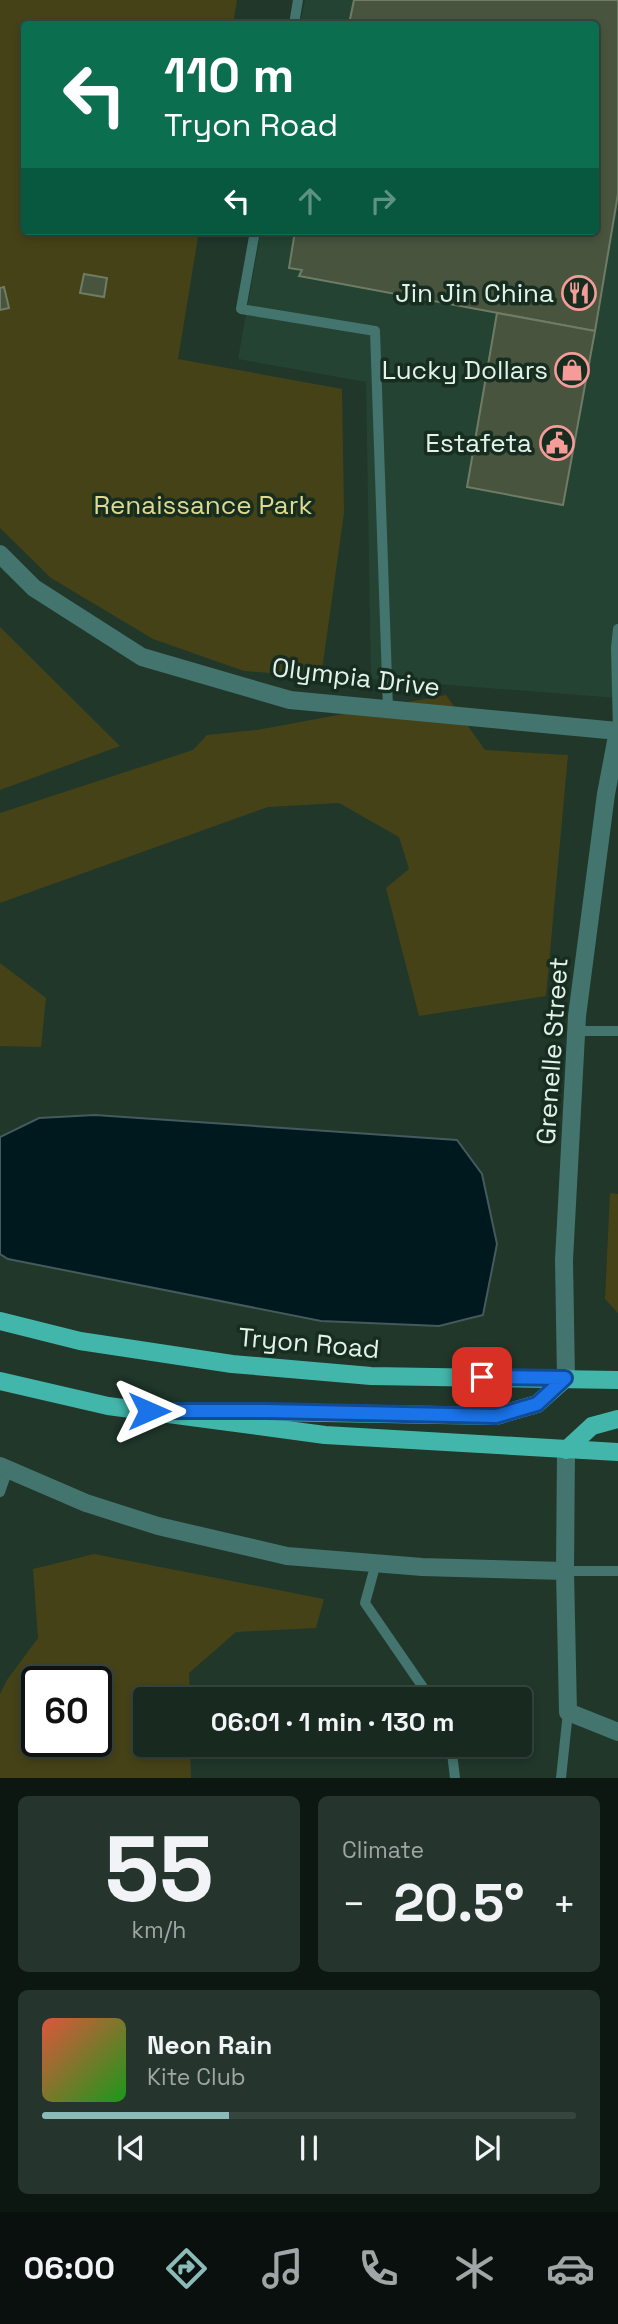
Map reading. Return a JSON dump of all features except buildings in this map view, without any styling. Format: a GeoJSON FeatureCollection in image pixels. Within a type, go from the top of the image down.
{"type":"FeatureCollection","features":[{"type":"Feature","properties":{"kind":"main road","name":"Tryon Road"},"geometry":{"type":"LineString","coordinates":[[0,1321],[80,1341],[232,1364],[371,1376],[618,1380]]}},
{"type":"Feature","properties":{"kind":"main road"},"geometry":{"type":"LineString","coordinates":[[149,1411],[496,1416],[537,1404],[565,1378]]}},
{"type":"Feature","properties":{"kind":"main road"},"geometry":{"type":"LineString","coordinates":[[0,1381],[108,1406],[325,1435],[618,1452]]}},
{"type":"Feature","properties":{"kind":"main road"},"geometry":{"type":"LineString","coordinates":[[566,1450],[592,1426],[618,1419]]}},
{"type":"Feature","properties":{"kind":"street","name":"Olympia Drive"},"geometry":{"type":"LineString","coordinates":[[0,554],[34,588],[142,657],[290,700],[618,731]]}},
{"type":"Feature","properties":{"kind":"street","name":"Grenelle Street"},"geometry":{"type":"LineString","coordinates":[[565,1378],[564,1260],[577,1031],[606,794],[618,731]]}},
{"type":"Feature","properties":{"kind":"street"},"geometry":{"type":"LineString","coordinates":[[566,1450],[568,1712],[618,1732]]}},
{"type":"Feature","properties":{"kind":"street"},"geometry":{"type":"LineString","coordinates":[[4,1467],[86,1503],[158,1526],[287,1556],[422,1567],[565,1571]]}},
{"type":"Feature","properties":{"kind":"lane"},"geometry":{"type":"LineString","coordinates":[[294,21],[298,0]]}},
{"type":"Feature","properties":{"kind":"lane"},"geometry":{"type":"LineString","coordinates":[[254,235],[241,309],[375,331],[388,709]]}},
{"type":"Feature","properties":{"kind":"lane"},"geometry":{"type":"LineString","coordinates":[[618,629],[615,648],[618,731]]}},
{"type":"Feature","properties":{"kind":"lane"},"geometry":{"type":"LineString","coordinates":[[577,1031],[618,1031]]}},
{"type":"Feature","properties":{"kind":"lane"},"geometry":{"type":"LineString","coordinates":[[0,1492],[4,1467]]}},
{"type":"Feature","properties":{"kind":"lane"},"geometry":{"type":"LineString","coordinates":[[376,1563],[365,1603],[423,1687]]}},
{"type":"Feature","properties":{"kind":"lane"},"geometry":{"type":"LineString","coordinates":[[565,1571],[618,1572]]}},
{"type":"Feature","properties":{"kind":"lane"},"geometry":{"type":"LineString","coordinates":[[561,1778],[568,1712]]}},
{"type":"Feature","properties":{"kind":"lane"},"geometry":{"type":"LineString","coordinates":[[452,1757],[455,1778]]}},
{"type":"Feature","properties":{"kind":"shaded area"},"geometry":{"type":"Polygon","coordinates":[[[305,0],[618,0],[618,698],[371,679],[366,382],[238,359],[260,235],[599,235],[599,21],[301,21],[305,0]]]}},
{"type":"Feature","properties":{"kind":"green space","name":"Renaissance Park"},"geometry":{"type":"Polygon","coordinates":[[[0,0],[237,0],[234,21],[21,21],[21,235],[198,235],[178,359],[342,389],[344,513],[321,677],[244,671],[153,639],[51,578],[0,528],[0,0]]]}},
{"type":"Feature","properties":{"kind":"green space"},"geometry":{"type":"Polygon","coordinates":[[[0,627],[8,635],[120,746],[0,790],[0,627]]]}},
{"type":"Feature","properties":{"kind":"green space"},"geometry":{"type":"Polygon","coordinates":[[[446,695],[485,750],[568,755],[546,996],[419,1016],[386,888],[409,869],[399,837],[339,803],[268,807],[0,903],[0,813],[193,750],[207,735],[257,730],[446,695]]]}},
{"type":"Feature","properties":{"kind":"green space"},"geometry":{"type":"Polygon","coordinates":[[[0,963],[46,998],[41,1047],[0,1046],[0,963]]]}},
{"type":"Feature","properties":{"kind":"green space"},"geometry":{"type":"Polygon","coordinates":[[[610,1193],[618,1194],[618,1313],[605,1299],[610,1193]]]}},
{"type":"Feature","properties":{"kind":"green space"},"geometry":{"type":"Polygon","coordinates":[[[94,1554],[324,1599],[316,1628],[236,1632],[189,1673],[190,1687],[133,1687],[133,1757],[190,1757],[191,1778],[0,1778],[0,1694],[38,1638],[33,1569],[94,1554]]]}},
{"type":"Feature","properties":{"kind":"water"},"geometry":{"type":"Polygon","coordinates":[[[95,1115],[457,1140],[482,1174],[497,1244],[483,1315],[439,1326],[321,1321],[8,1259],[0,1254],[0,1137],[39,1118],[95,1115]]]}},
{"type":"Feature","properties":{"kind":"place","name":"Jin Jin China"},"geometry":{"type":"Point","coordinates":[579,293]}},
{"type":"Feature","properties":{"kind":"place","name":"Lucky Dollars"},"geometry":{"type":"Point","coordinates":[572,370]}},
{"type":"Feature","properties":{"kind":"place","name":"Estafeta"},"geometry":{"type":"Point","coordinates":[557,443]}},
{"type":"Feature","properties":{"kind":"route"},"geometry":{"type":"LineString","coordinates":[[149,1411],[496,1416],[537,1404],[565,1378],[482,1377]]}}]}
